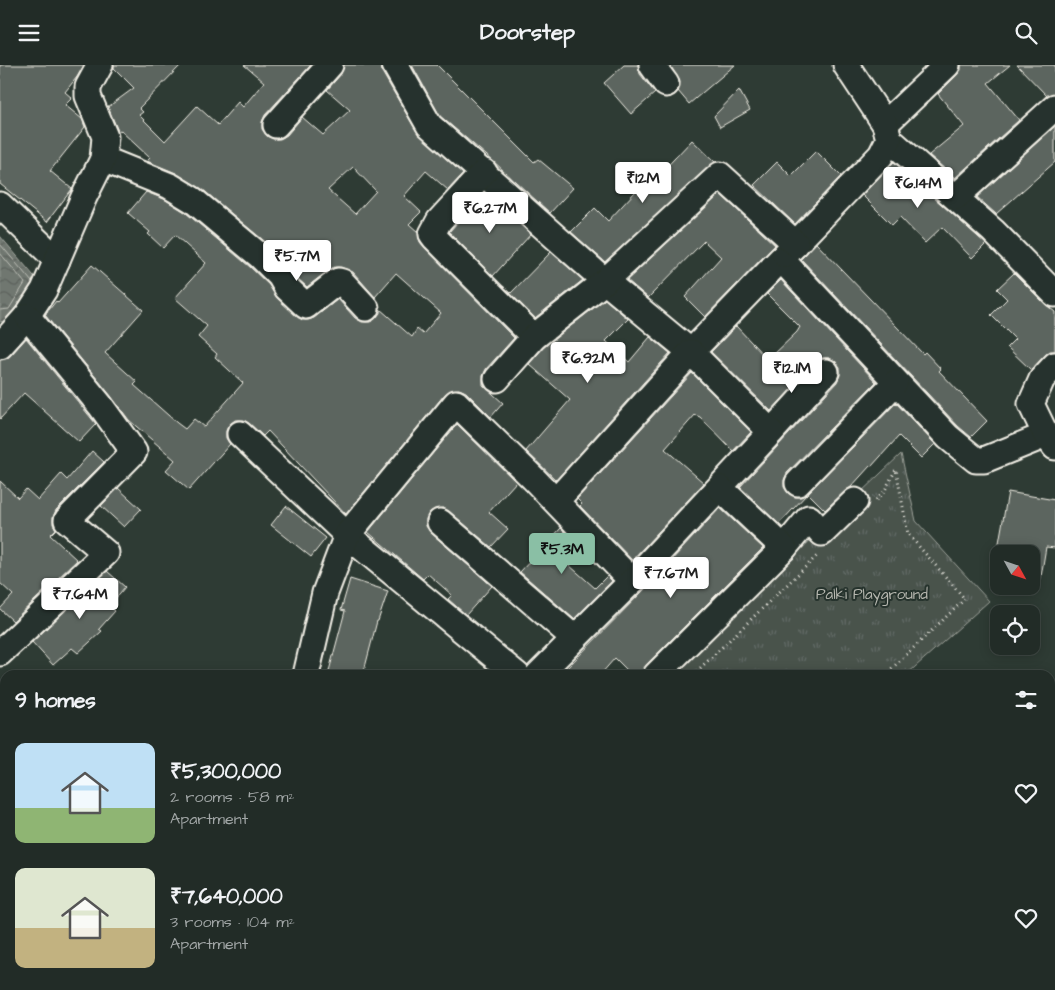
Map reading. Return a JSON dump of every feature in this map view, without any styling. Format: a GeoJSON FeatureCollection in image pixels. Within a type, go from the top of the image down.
{"type":"FeatureCollection","features":[{"type":"Feature","properties":{"kind":"street"},"geometry":{"type":"LineString","coordinates":[[0,346],[27,316],[44,289],[84,197],[103,159],[105,137],[88,96],[88,87],[100,65]]}},
{"type":"Feature","properties":{"kind":"street"},"geometry":{"type":"LineString","coordinates":[[276,125],[330,65]]}},
{"type":"Feature","properties":{"kind":"street"},"geometry":{"type":"LineString","coordinates":[[846,65],[887,131],[993,231],[1055,294]]}},
{"type":"Feature","properties":{"kind":"street"},"geometry":{"type":"LineString","coordinates":[[556,501],[691,352],[880,155],[887,131],[947,65]]}},
{"type":"Feature","properties":{"kind":"street"},"geometry":{"type":"LineString","coordinates":[[399,67],[429,125],[605,281],[691,352],[771,431]]}},
{"type":"Feature","properties":{"kind":"street"},"geometry":{"type":"LineString","coordinates":[[956,197],[1055,107]]}},
{"type":"Feature","properties":{"kind":"street"},"geometry":{"type":"LineString","coordinates":[[103,159],[170,186],[193,200],[260,256],[280,276],[287,288],[306,306],[338,281],[342,282],[366,309]]}},
{"type":"Feature","properties":{"kind":"street"},"geometry":{"type":"LineString","coordinates":[[484,172],[439,221],[432,234],[534,337]]}},
{"type":"Feature","properties":{"kind":"street"},"geometry":{"type":"LineString","coordinates":[[497,379],[534,337],[605,281],[720,175],[788,251],[896,383],[948,437],[976,460],[984,460],[1050,441],[1031,404],[1042,379],[1055,365]]}},
{"type":"Feature","properties":{"kind":"street"},"geometry":{"type":"LineString","coordinates":[[0,205],[57,260]]}},
{"type":"Feature","properties":{"kind":"street"},"geometry":{"type":"LineString","coordinates":[[0,653],[106,553],[67,521],[134,452],[100,405],[27,316]]}},
{"type":"Feature","properties":{"kind":"street"},"geometry":{"type":"LineString","coordinates":[[543,670],[632,581],[826,373]]}},
{"type":"Feature","properties":{"kind":"street"},"geometry":{"type":"LineString","coordinates":[[798,483],[896,383]]}},
{"type":"Feature","properties":{"kind":"street"},"geometry":{"type":"LineString","coordinates":[[307,670],[325,593],[347,535],[456,403],[556,501],[632,581]]}},
{"type":"Feature","properties":{"kind":"street"},"geometry":{"type":"LineString","coordinates":[[240,434],[347,535],[511,670]]}},
{"type":"Feature","properties":{"kind":"street"},"geometry":{"type":"LineString","coordinates":[[720,488],[784,548]]}},
{"type":"Feature","properties":{"kind":"street"},"geometry":{"type":"LineString","coordinates":[[661,670],[784,548],[808,519],[822,533],[862,503]]}},
{"type":"Feature","properties":{"kind":"street"},"geometry":{"type":"LineString","coordinates":[[440,522],[574,638]]}},
{"type":"Feature","properties":{"kind":"path"},"geometry":{"type":"LineString","coordinates":[[862,503],[884,492],[896,469],[908,534],[965,599],[890,670]]}},
{"type":"Feature","properties":{"kind":"path"},"geometry":{"type":"LineString","coordinates":[[698,670],[821,553]]}},
{"type":"Feature","properties":{"kind":"green space","name":"Palki Playground"},"geometry":{"type":"Polygon","coordinates":[[[901,454],[916,521],[989,601],[912,670],[674,670],[901,454]]]}},
{"type":"Feature","properties":{"kind":"water"},"geometry":{"type":"Polygon","coordinates":[[[0,236],[39,282],[15,320],[0,322],[0,236]]]}},
{"type":"Feature","properties":{"kind":"building"},"geometry":{"type":"Polygon","coordinates":[[[0,65],[84,65],[65,92],[72,98],[65,105],[82,119],[85,127],[50,171],[72,189],[47,222],[0,184],[0,65]]]}},
{"type":"Feature","properties":{"kind":"building"},"geometry":{"type":"Polygon","coordinates":[[[114,65],[181,65],[139,108],[143,112],[139,115],[165,141],[197,106],[218,125],[238,102],[243,107],[264,82],[244,65],[311,65],[265,115],[262,129],[267,136],[273,139],[280,139],[287,135],[302,117],[323,135],[350,110],[327,90],[341,74],[344,65],[381,65],[382,72],[417,132],[463,174],[448,190],[426,171],[404,196],[421,212],[409,224],[418,232],[420,242],[514,338],[486,369],[483,376],[483,385],[503,403],[491,417],[466,392],[459,389],[451,390],[445,394],[346,514],[268,431],[263,436],[244,420],[235,420],[229,425],[226,431],[226,438],[230,444],[189,490],[166,470],[175,460],[129,420],[45,315],[56,301],[58,303],[92,265],[143,310],[105,353],[137,382],[134,385],[177,423],[185,429],[194,419],[204,427],[243,383],[215,357],[217,354],[198,337],[207,326],[175,298],[206,263],[175,235],[163,248],[148,234],[150,232],[128,213],[146,192],[164,199],[185,212],[250,267],[269,285],[277,298],[302,320],[314,318],[338,299],[355,318],[362,322],[370,322],[375,319],[380,313],[380,309],[412,337],[417,329],[423,334],[441,313],[396,273],[375,297],[353,272],[341,267],[330,269],[307,287],[270,246],[202,189],[176,173],[147,161],[150,158],[120,130],[118,131],[108,107],[134,88],[114,68],[114,65]],[[353,167],[328,190],[355,214],[376,191],[353,167]]]}},
{"type":"Feature","properties":{"kind":"building"},"geometry":{"type":"Polygon","coordinates":[[[412,65],[437,65],[534,162],[538,159],[573,188],[550,213],[440,116],[412,65]]]}},
{"type":"Feature","properties":{"kind":"building"},"geometry":{"type":"Polygon","coordinates":[[[624,65],[638,65],[640,74],[655,93],[631,114],[604,83],[624,65]]]}},
{"type":"Feature","properties":{"kind":"building"},"geometry":{"type":"Polygon","coordinates":[[[670,65],[735,65],[689,104],[678,91],[680,82],[670,65]]]}},
{"type":"Feature","properties":{"kind":"building"},"geometry":{"type":"Polygon","coordinates":[[[961,65],[1010,65],[988,83],[1019,120],[955,178],[929,155],[964,126],[938,94],[961,70],[961,65]]]}},
{"type":"Feature","properties":{"kind":"building"},"geometry":{"type":"Polygon","coordinates":[[[1017,65],[1055,65],[1055,93],[1047,96],[1017,65]]]}},
{"type":"Feature","properties":{"kind":"building"},"geometry":{"type":"Polygon","coordinates":[[[739,90],[750,110],[720,127],[714,116],[739,90]]]}},
{"type":"Feature","properties":{"kind":"building"},"geometry":{"type":"Polygon","coordinates":[[[1055,126],[1055,162],[996,214],[977,197],[1055,126]]]}},
{"type":"Feature","properties":{"kind":"building"},"geometry":{"type":"Polygon","coordinates":[[[692,140],[715,162],[605,262],[571,232],[595,208],[608,221],[636,191],[640,195],[692,140]]]}},
{"type":"Feature","properties":{"kind":"building"},"geometry":{"type":"Polygon","coordinates":[[[816,151],[841,176],[795,224],[754,185],[777,162],[791,176],[816,151]]]}},
{"type":"Feature","properties":{"kind":"building"},"geometry":{"type":"Polygon","coordinates":[[[894,162],[986,244],[972,258],[942,227],[925,243],[900,217],[892,225],[862,195],[894,162]]]}},
{"type":"Feature","properties":{"kind":"building"},"geometry":{"type":"Polygon","coordinates":[[[484,193],[531,234],[493,276],[449,232],[484,193]]]}},
{"type":"Feature","properties":{"kind":"building"},"geometry":{"type":"Polygon","coordinates":[[[720,194],[775,245],[705,317],[685,297],[721,257],[704,241],[648,298],[627,280],[720,194]]]}},
{"type":"Feature","properties":{"kind":"building"},"geometry":{"type":"Polygon","coordinates":[[[816,243],[923,354],[925,352],[941,369],[939,371],[987,421],[971,437],[958,426],[801,259],[816,243]]]}},
{"type":"Feature","properties":{"kind":"building"},"geometry":{"type":"Polygon","coordinates":[[[551,252],[583,280],[535,318],[503,286],[511,293],[551,252]]]}},
{"type":"Feature","properties":{"kind":"building"},"geometry":{"type":"Polygon","coordinates":[[[1014,273],[1055,312],[1055,351],[1050,351],[1031,370],[1007,347],[1015,339],[991,315],[1007,299],[997,289],[1014,273]]]}},
{"type":"Feature","properties":{"kind":"building"},"geometry":{"type":"Polygon","coordinates":[[[781,280],[876,382],[787,473],[784,487],[788,493],[795,497],[807,494],[779,524],[740,487],[837,382],[840,375],[840,367],[829,358],[822,358],[816,362],[771,411],[711,352],[736,326],[768,360],[797,332],[800,327],[767,294],[781,280]]]}},
{"type":"Feature","properties":{"kind":"building"},"geometry":{"type":"Polygon","coordinates":[[[605,299],[628,319],[606,341],[629,362],[650,337],[670,353],[556,480],[526,451],[570,400],[529,364],[544,347],[605,299]]]}},
{"type":"Feature","properties":{"kind":"building"},"geometry":{"type":"Polygon","coordinates":[[[26,338],[96,424],[79,442],[24,393],[0,419],[0,360],[10,356],[26,338]]]}},
{"type":"Feature","properties":{"kind":"building"},"geometry":{"type":"Polygon","coordinates":[[[692,373],[751,432],[733,451],[700,417],[695,415],[665,449],[704,483],[632,560],[580,506],[582,504],[577,499],[692,373]]]}},
{"type":"Feature","properties":{"kind":"building"},"geometry":{"type":"Polygon","coordinates":[[[896,403],[935,444],[921,458],[899,436],[851,487],[825,510],[808,493],[896,403]]]}},
{"type":"Feature","properties":{"kind":"building"},"geometry":{"type":"Polygon","coordinates":[[[457,424],[516,482],[489,512],[508,529],[491,547],[443,508],[430,512],[426,519],[426,526],[431,533],[492,586],[466,615],[448,599],[452,595],[428,574],[423,579],[368,532],[457,424]]]}},
{"type":"Feature","properties":{"kind":"building"},"geometry":{"type":"Polygon","coordinates":[[[92,451],[104,462],[56,510],[53,524],[56,529],[50,535],[77,560],[13,621],[0,609],[13,595],[0,583],[0,481],[18,498],[26,489],[38,500],[61,474],[67,480],[92,451]]]}},
{"type":"Feature","properties":{"kind":"building"},"geometry":{"type":"Polygon","coordinates":[[[118,488],[141,509],[124,527],[101,506],[118,488]]]}},
{"type":"Feature","properties":{"kind":"building"},"geometry":{"type":"Polygon","coordinates":[[[1008,492],[1055,500],[1055,548],[1046,547],[1040,583],[1040,545],[999,545],[1008,492]]]}},
{"type":"Feature","properties":{"kind":"building"},"geometry":{"type":"Polygon","coordinates":[[[286,506],[326,538],[311,557],[271,525],[286,506]]]}},
{"type":"Feature","properties":{"kind":"building"},"geometry":{"type":"Polygon","coordinates":[[[720,508],[763,548],[646,665],[644,670],[627,670],[615,658],[604,670],[565,670],[643,591],[720,508]]]}},
{"type":"Feature","properties":{"kind":"building"},"geometry":{"type":"Polygon","coordinates":[[[561,528],[583,550],[569,565],[595,588],[607,576],[612,581],[574,619],[520,572],[561,528]]]}},
{"type":"Feature","properties":{"kind":"building"},"geometry":{"type":"Polygon","coordinates":[[[107,571],[125,587],[109,606],[115,611],[99,629],[102,631],[78,653],[72,648],[53,665],[32,642],[107,571]]]}},
{"type":"Feature","properties":{"kind":"building"},"geometry":{"type":"Polygon","coordinates":[[[350,579],[388,591],[377,621],[364,670],[329,670],[345,611],[341,610],[350,579]]]}}]}
